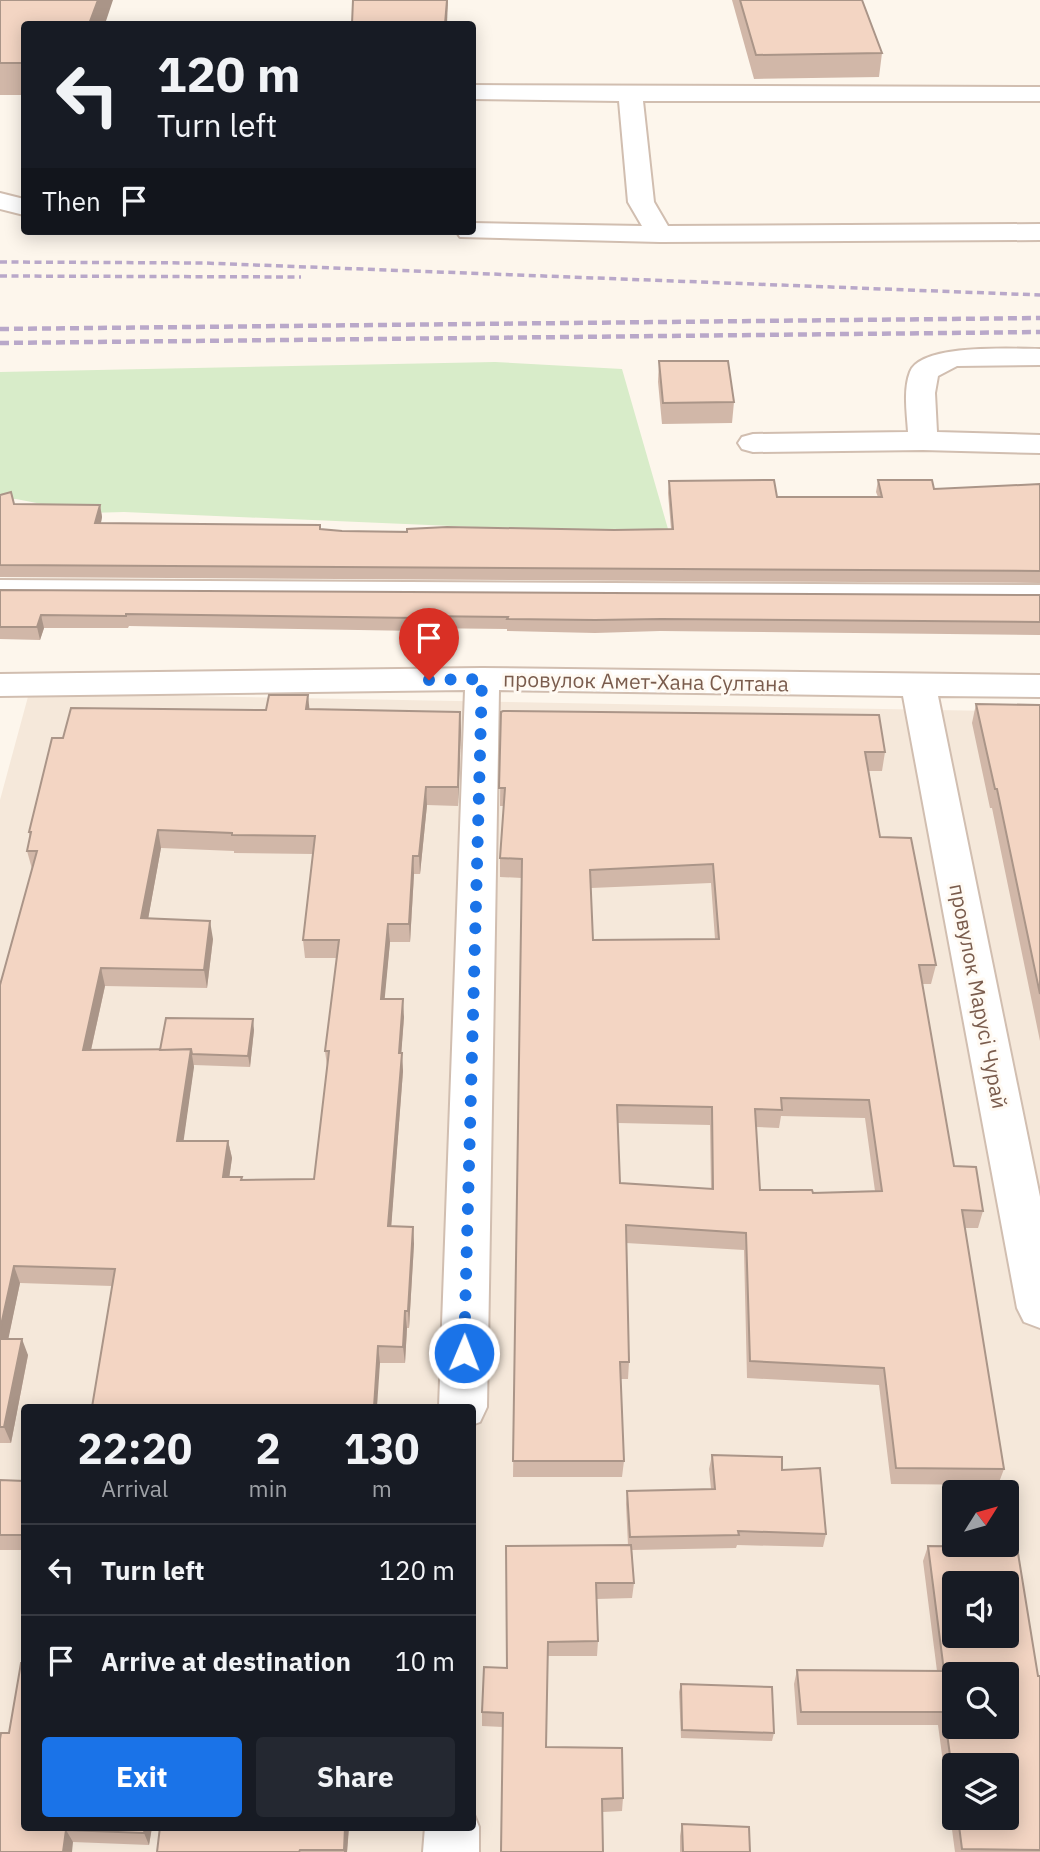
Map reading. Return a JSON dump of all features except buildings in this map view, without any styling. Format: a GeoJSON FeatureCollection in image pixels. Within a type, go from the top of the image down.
{"type":"FeatureCollection","features":[{"type":"Feature","properties":{"kind":"street"},"geometry":{"type":"LineString","coordinates":[[476,92],[1040,94]]}},
{"type":"Feature","properties":{"kind":"street"},"geometry":{"type":"LineString","coordinates":[[630,94],[641,202],[660,234]]}},
{"type":"Feature","properties":{"kind":"street"},"geometry":{"type":"LineString","coordinates":[[0,201],[21,206]]}},
{"type":"Feature","properties":{"kind":"street"},"geometry":{"type":"LineString","coordinates":[[476,231],[660,234],[1040,232]]}},
{"type":"Feature","properties":{"kind":"street"},"geometry":{"type":"LineString","coordinates":[[923,441],[921,393],[924,372],[953,358],[1040,357]]}},
{"type":"Feature","properties":{"kind":"street"},"geometry":{"type":"LineString","coordinates":[[753,443],[923,441],[1040,444]]}},
{"type":"Feature","properties":{"kind":"street"},"geometry":{"type":"LineString","coordinates":[[0,590],[1040,595]]}},
{"type":"Feature","properties":{"kind":"street"},"geometry":{"type":"LineString","coordinates":[[463,1404],[482,679]]}},
{"type":"Feature","properties":{"kind":"street","name":"провулок Амет-Хана Султана"},"geometry":{"type":"LineString","coordinates":[[0,685],[482,679],[1040,686]]}},
{"type":"Feature","properties":{"kind":"street","name":"провулок Марусі Чурай"},"geometry":{"type":"LineString","coordinates":[[918,684],[1040,1308]]}},
{"type":"Feature","properties":{"kind":"street"},"geometry":{"type":"LineString","coordinates":[[451,1852],[452,1831]]}},
{"type":"Feature","properties":{"kind":"shaded area"},"geometry":{"type":"Polygon","coordinates":[[[29,693],[1040,712],[1040,1852],[0,1852],[0,800],[29,693]]]}},
{"type":"Feature","properties":{"kind":"green space"},"geometry":{"type":"Polygon","coordinates":[[[495,362],[622,369],[668,529],[660,535],[124,512],[88,513],[16,499],[0,500],[0,372],[495,362]]]}},
{"type":"Feature","properties":{"kind":"railway"},"geometry":{"type":"LineString","coordinates":[[0,262],[204,263],[1040,295]]}},
{"type":"Feature","properties":{"kind":"railway"},"geometry":{"type":"LineString","coordinates":[[0,276],[301,277]]}},
{"type":"Feature","properties":{"kind":"railway"},"geometry":{"type":"LineString","coordinates":[[0,329],[1040,318]]}},
{"type":"Feature","properties":{"kind":"railway"},"geometry":{"type":"LineString","coordinates":[[0,343],[1040,332]]}},
{"type":"Feature","properties":{"kind":"route"},"geometry":{"type":"LineString","coordinates":[[429,680],[482,679],[464,1353]]}}]}
